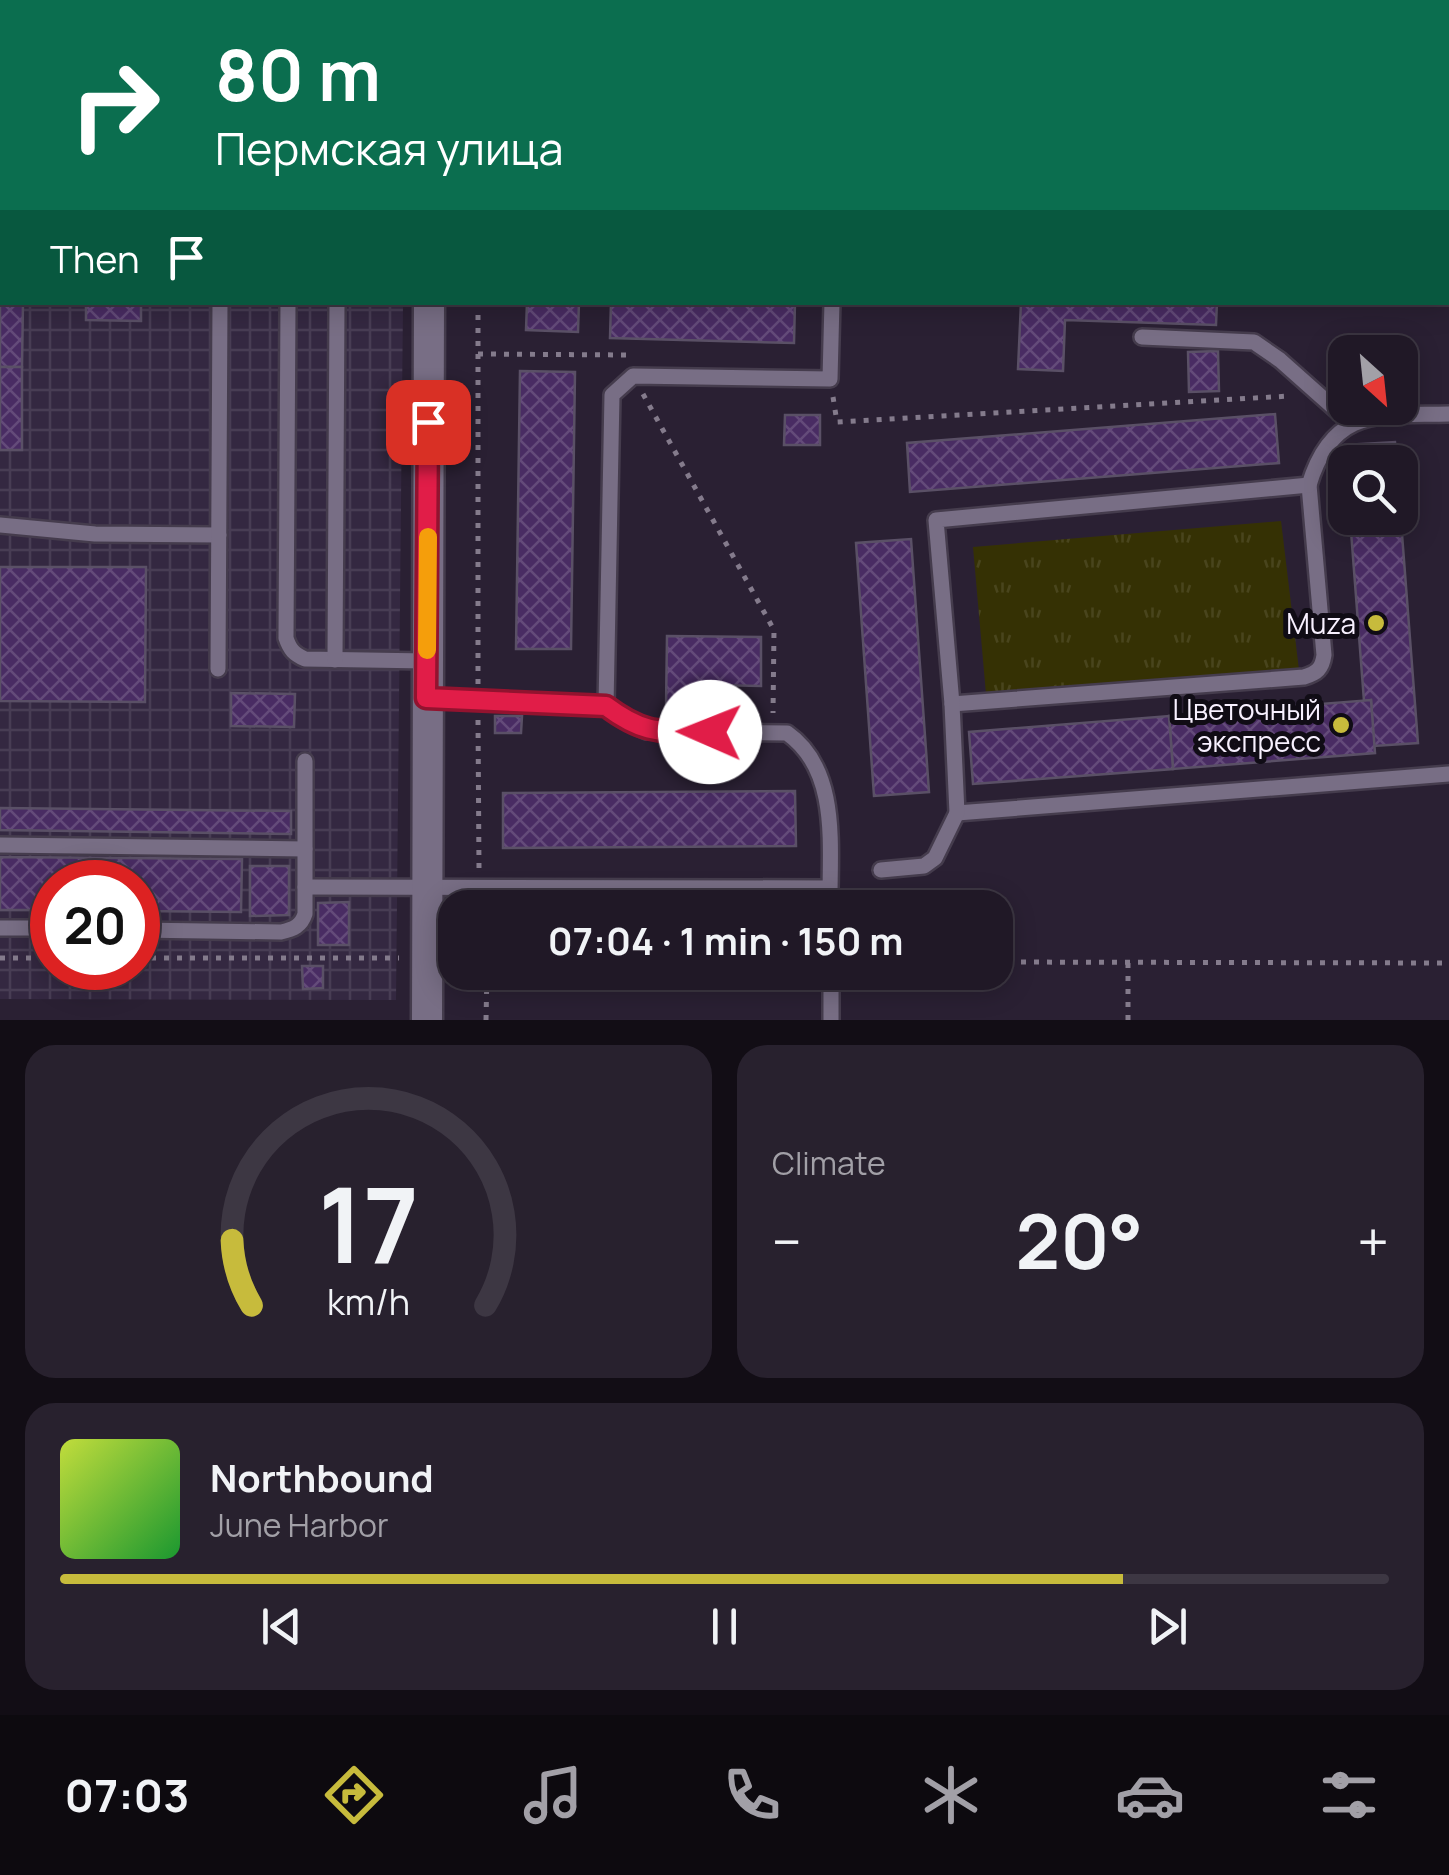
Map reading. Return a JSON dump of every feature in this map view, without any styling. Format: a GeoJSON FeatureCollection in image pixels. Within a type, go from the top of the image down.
{"type":"FeatureCollection","features":[{"type":"Feature","properties":{"kind":"street"},"geometry":{"type":"LineString","coordinates":[[427,1020],[428,305]]}},
{"type":"Feature","properties":{"kind":"lane"},"geometry":{"type":"LineString","coordinates":[[218,669],[220,305]]}},
{"type":"Feature","properties":{"kind":"lane"},"geometry":{"type":"LineString","coordinates":[[288,305],[286,638],[295,655],[305,659],[427,660]]}},
{"type":"Feature","properties":{"kind":"lane"},"geometry":{"type":"LineString","coordinates":[[336,305],[336,660]]}},
{"type":"Feature","properties":{"kind":"lane"},"geometry":{"type":"LineString","coordinates":[[606,706],[612,396],[632,376],[830,380],[832,305]]}},
{"type":"Feature","properties":{"kind":"lane"},"geometry":{"type":"LineString","coordinates":[[1142,337],[1254,342],[1328,402]]}},
{"type":"Feature","properties":{"kind":"lane"},"geometry":{"type":"LineString","coordinates":[[1418,415],[1449,414]]}},
{"type":"Feature","properties":{"kind":"lane"},"geometry":{"type":"LineString","coordinates":[[952,704],[1304,678],[1316,673],[1324,655],[1309,485],[1322,454],[1351,425]]}},
{"type":"Feature","properties":{"kind":"lane"},"geometry":{"type":"LineString","coordinates":[[881,870],[924,866],[935,858],[956,813],[952,704],[936,520],[1309,485]]}},
{"type":"Feature","properties":{"kind":"lane"},"geometry":{"type":"LineString","coordinates":[[0,524],[95,534],[219,535]]}},
{"type":"Feature","properties":{"kind":"lane"},"geometry":{"type":"LineString","coordinates":[[305,887],[829,888],[828,808],[822,782],[800,742],[787,733],[647,731],[606,706],[426,698]]}},
{"type":"Feature","properties":{"kind":"lane"},"geometry":{"type":"LineString","coordinates":[[160,930],[281,932],[302,922],[305,762]]}},
{"type":"Feature","properties":{"kind":"lane"},"geometry":{"type":"LineString","coordinates":[[956,813],[1449,774]]}},
{"type":"Feature","properties":{"kind":"lane"},"geometry":{"type":"LineString","coordinates":[[0,845],[305,850]]}},
{"type":"Feature","properties":{"kind":"lane"},"geometry":{"type":"LineString","coordinates":[[0,928],[30,928]]}},
{"type":"Feature","properties":{"kind":"lane"},"geometry":{"type":"LineString","coordinates":[[830,990],[830,1020]]}},
{"type":"Feature","properties":{"kind":"path"},"geometry":{"type":"LineString","coordinates":[[478,305],[478,889]]}},
{"type":"Feature","properties":{"kind":"path"},"geometry":{"type":"LineString","coordinates":[[625,355],[632,376],[774,630],[773,733]]}},
{"type":"Feature","properties":{"kind":"path"},"geometry":{"type":"LineString","coordinates":[[830,380],[837,422],[1319,394]]}},
{"type":"Feature","properties":{"kind":"path"},"geometry":{"type":"LineString","coordinates":[[0,958],[30,958]]}},
{"type":"Feature","properties":{"kind":"path"},"geometry":{"type":"LineString","coordinates":[[160,958],[427,958]]}},
{"type":"Feature","properties":{"kind":"path"},"geometry":{"type":"LineString","coordinates":[[1013,962],[1449,963]]}},
{"type":"Feature","properties":{"kind":"path"},"geometry":{"type":"LineString","coordinates":[[1128,962],[1128,1020]]}},
{"type":"Feature","properties":{"kind":"path"},"geometry":{"type":"LineString","coordinates":[[486,1020],[487,990]]}},
{"type":"Feature","properties":{"kind":"shaded area"},"geometry":{"type":"Polygon","coordinates":[[[0,305],[403,305],[396,1000],[0,999],[0,305]]]}},
{"type":"Feature","properties":{"kind":"green space"},"geometry":{"type":"Polygon","coordinates":[[[1281,521],[1299,670],[986,694],[973,547],[1281,521]]]}},
{"type":"Feature","properties":{"kind":"building"},"geometry":{"type":"Polygon","coordinates":[[[0,305],[23,305],[22,367],[0,367],[0,305]]]}},
{"type":"Feature","properties":{"kind":"building"},"geometry":{"type":"Polygon","coordinates":[[[86,305],[141,305],[141,321],[86,320],[86,305]]]}},
{"type":"Feature","properties":{"kind":"building"},"geometry":{"type":"Polygon","coordinates":[[[527,305],[579,305],[578,332],[526,330],[527,305]]]}},
{"type":"Feature","properties":{"kind":"building"},"geometry":{"type":"Polygon","coordinates":[[[611,305],[795,305],[794,343],[610,338],[611,305]]]}},
{"type":"Feature","properties":{"kind":"building"},"geometry":{"type":"Polygon","coordinates":[[[1021,305],[1217,305],[1216,325],[1065,320],[1063,371],[1018,369],[1021,305]]]}},
{"type":"Feature","properties":{"kind":"building"},"geometry":{"type":"Polygon","coordinates":[[[1218,351],[1219,391],[1189,392],[1188,352],[1218,351]]]}},
{"type":"Feature","properties":{"kind":"building"},"geometry":{"type":"Polygon","coordinates":[[[0,367],[22,367],[22,450],[0,450],[0,367]]]}},
{"type":"Feature","properties":{"kind":"building"},"geometry":{"type":"Polygon","coordinates":[[[520,371],[575,372],[571,649],[516,649],[520,371]]]}},
{"type":"Feature","properties":{"kind":"building"},"geometry":{"type":"Polygon","coordinates":[[[1275,414],[1279,463],[910,492],[907,443],[1275,414]]]}},
{"type":"Feature","properties":{"kind":"building"},"geometry":{"type":"Polygon","coordinates":[[[785,415],[820,415],[820,445],[784,445],[785,415]]]}},
{"type":"Feature","properties":{"kind":"building"},"geometry":{"type":"Polygon","coordinates":[[[1395,442],[1395,445],[1345,445],[1395,442]]]}},
{"type":"Feature","properties":{"kind":"building"},"geometry":{"type":"Polygon","coordinates":[[[1351,535],[1402,535],[1418,743],[1374,746],[1371,700],[1364,701],[1351,535]]]}},
{"type":"Feature","properties":{"kind":"building"},"geometry":{"type":"Polygon","coordinates":[[[911,539],[929,792],[874,796],[856,543],[911,539]]]}},
{"type":"Feature","properties":{"kind":"building"},"geometry":{"type":"Polygon","coordinates":[[[0,567],[146,567],[145,702],[0,701],[0,567]]]}},
{"type":"Feature","properties":{"kind":"building"},"geometry":{"type":"Polygon","coordinates":[[[667,636],[761,637],[761,686],[713,685],[713,708],[666,708],[667,636]]]}},
{"type":"Feature","properties":{"kind":"building"},"geometry":{"type":"Polygon","coordinates":[[[231,693],[295,694],[294,727],[231,726],[231,693]]]}},
{"type":"Feature","properties":{"kind":"building"},"geometry":{"type":"Polygon","coordinates":[[[1371,700],[1375,753],[1173,769],[1169,716],[1371,700]]]}},
{"type":"Feature","properties":{"kind":"building"},"geometry":{"type":"Polygon","coordinates":[[[495,716],[522,716],[521,733],[495,733],[495,716]]]}},
{"type":"Feature","properties":{"kind":"building"},"geometry":{"type":"Polygon","coordinates":[[[1169,716],[1173,769],[973,784],[969,732],[1169,716]]]}},
{"type":"Feature","properties":{"kind":"building"},"geometry":{"type":"Polygon","coordinates":[[[795,791],[796,846],[503,848],[503,793],[795,791]]]}},
{"type":"Feature","properties":{"kind":"building"},"geometry":{"type":"Polygon","coordinates":[[[0,808],[291,811],[291,834],[0,830],[0,808]]]}},
{"type":"Feature","properties":{"kind":"building"},"geometry":{"type":"Polygon","coordinates":[[[0,857],[242,859],[241,912],[160,911],[160,860],[30,860],[30,910],[0,910],[0,857]]]}},
{"type":"Feature","properties":{"kind":"building"},"geometry":{"type":"Polygon","coordinates":[[[250,866],[289,866],[289,915],[250,916],[250,866]]]}},
{"type":"Feature","properties":{"kind":"building"},"geometry":{"type":"Polygon","coordinates":[[[349,902],[349,945],[318,945],[318,903],[349,902]]]}},
{"type":"Feature","properties":{"kind":"building"},"geometry":{"type":"Polygon","coordinates":[[[302,966],[323,966],[323,988],[303,989],[302,966]]]}},
{"type":"Feature","properties":{"kind":"slow traffic"},"geometry":{"type":"LineString","coordinates":[[427,650],[428,537]]}},
{"type":"Feature","properties":{"kind":"place","name":"Muza"},"geometry":{"type":"Point","coordinates":[1376,623]}},
{"type":"Feature","properties":{"kind":"place","name":"Цветочный экспресс"},"geometry":{"type":"Point","coordinates":[1341,725]}},
{"type":"Feature","properties":{"kind":"route"},"geometry":{"type":"LineString","coordinates":[[428,422],[426,698],[606,706],[647,731],[710,732]]}}]}
